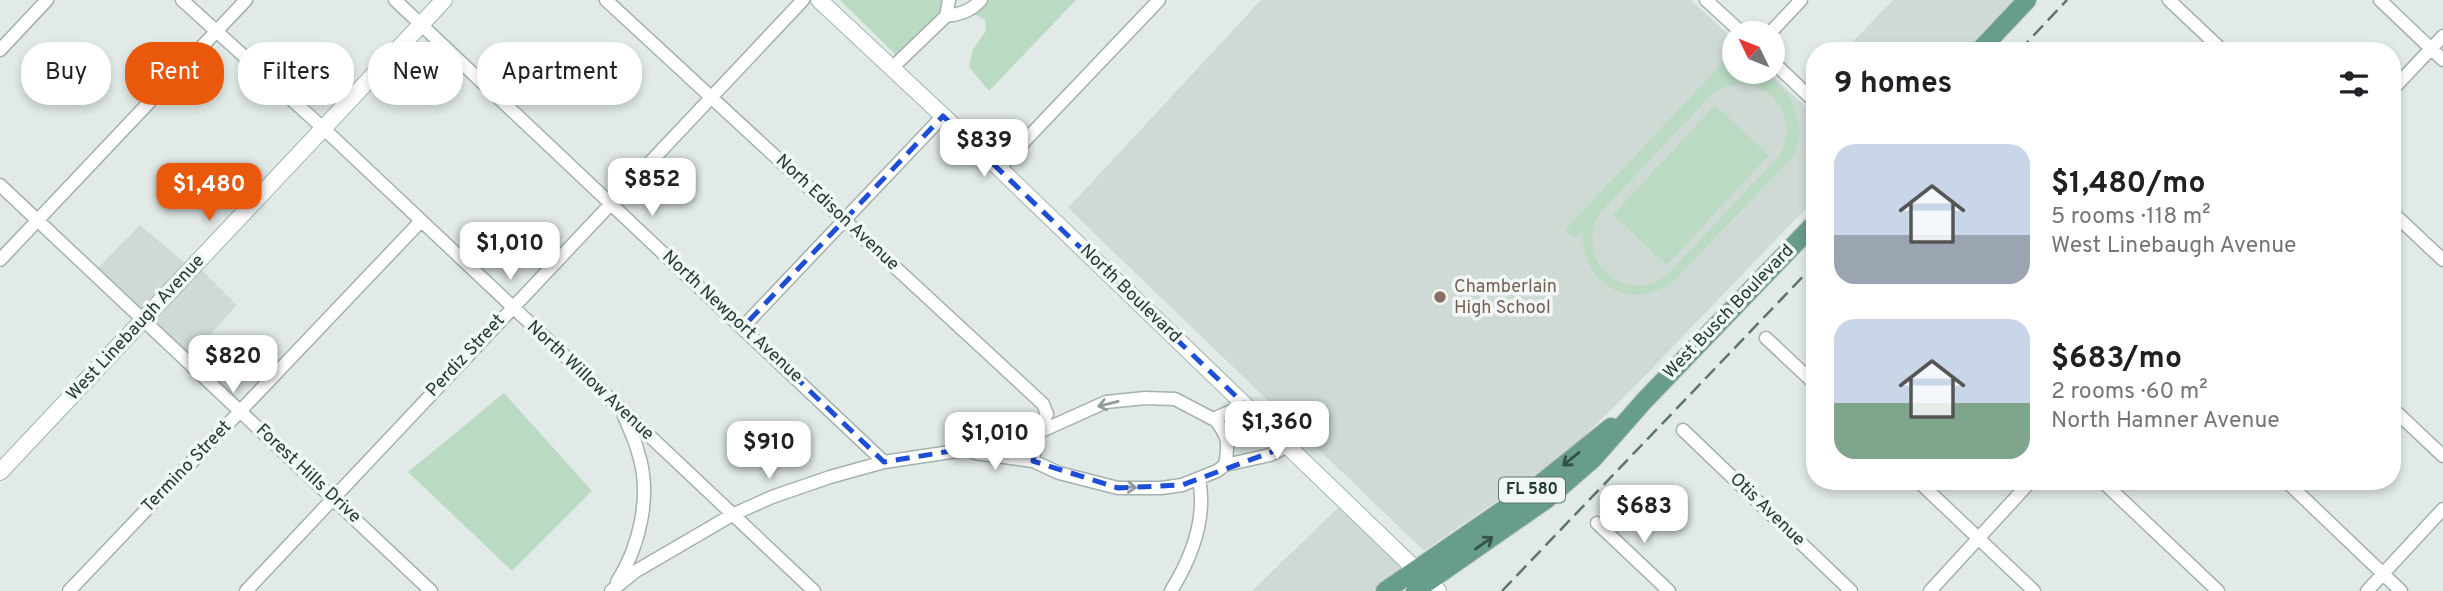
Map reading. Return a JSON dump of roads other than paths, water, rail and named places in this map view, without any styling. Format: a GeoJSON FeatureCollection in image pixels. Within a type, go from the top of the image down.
{"type":"FeatureCollection","features":[{"type":"Feature","properties":{"kind":"main road"},"geometry":{"type":"LineString","coordinates":[[1987,42],[2027,0]]}},
{"type":"Feature","properties":{"kind":"main road","name":"West Busch Boulevard"},"geometry":{"type":"LineString","coordinates":[[1427,588],[1547,499],[1593,459],[1644,401],[1806,232]]}},
{"type":"Feature","properties":{"kind":"main road","name":"West Busch Boulevard"},"geometry":{"type":"LineString","coordinates":[[1385,591],[1535,488],[1644,401]]}},
{"type":"Feature","properties":{"kind":"street"},"geometry":{"type":"LineString","coordinates":[[0,50],[47,0]]}},
{"type":"Feature","properties":{"kind":"street","name":"North Willow Avenue"},"geometry":{"type":"LineString","coordinates":[[182,0],[323,128],[814,591]]}},
{"type":"Feature","properties":{"kind":"street"},"geometry":{"type":"LineString","coordinates":[[0,260],[246,0]]}},
{"type":"Feature","properties":{"kind":"street","name":"North Newport Avenue"},"geometry":{"type":"LineString","coordinates":[[395,0],[884,462]]}},
{"type":"Feature","properties":{"kind":"street","name":"West Linebaugh Avenue"},"geometry":{"type":"LineString","coordinates":[[0,472],[444,0]]}},
{"type":"Feature","properties":{"kind":"street","name":"Norh Edison Avenue"},"geometry":{"type":"LineString","coordinates":[[606,0],[1043,404],[1048,414],[1037,433]]}},
{"type":"Feature","properties":{"kind":"street","name":"Perdiz Street"},"geometry":{"type":"LineString","coordinates":[[246,591],[803,0]]}},
{"type":"Feature","properties":{"kind":"street","name":"North Boulevard"},"geometry":{"type":"LineString","coordinates":[[819,0],[999,168],[1245,405],[1414,569],[1427,588]]}},
{"type":"Feature","properties":{"kind":"street"},"geometry":{"type":"LineString","coordinates":[[892,68],[946,16],[949,0]]}},
{"type":"Feature","properties":{"kind":"street"},"geometry":{"type":"LineString","coordinates":[[946,16],[960,15],[975,8],[981,0]]}},
{"type":"Feature","properties":{"kind":"street"},"geometry":{"type":"LineString","coordinates":[[999,168],[1159,0]]}},
{"type":"Feature","properties":{"kind":"street"},"geometry":{"type":"LineString","coordinates":[[1706,0],[1729,21]]}},
{"type":"Feature","properties":{"kind":"street"},"geometry":{"type":"LineString","coordinates":[[1781,21],[1801,0]]}},
{"type":"Feature","properties":{"kind":"street"},"geometry":{"type":"LineString","coordinates":[[2169,0],[2213,42]]}},
{"type":"Feature","properties":{"kind":"street"},"geometry":{"type":"LineString","coordinates":[[2379,0],[2443,60]]}},
{"type":"Feature","properties":{"kind":"street"},"geometry":{"type":"LineString","coordinates":[[2401,80],[2443,36]]}},
{"type":"Feature","properties":{"kind":"street"},"geometry":{"type":"LineString","coordinates":[[1785,73],[1806,93]]}},
{"type":"Feature","properties":{"kind":"street"},"geometry":{"type":"LineString","coordinates":[[743,327],[943,116]]}},
{"type":"Feature","properties":{"kind":"street","name":"Forest Hills Drive"},"geometry":{"type":"LineString","coordinates":[[0,185],[431,591]]}},
{"type":"Feature","properties":{"kind":"street"},"geometry":{"type":"LineString","coordinates":[[2401,220],[2443,260]]}},
{"type":"Feature","properties":{"kind":"street","name":"Termino Street"},"geometry":{"type":"LineString","coordinates":[[69,591],[421,222]]}},
{"type":"Feature","properties":{"kind":"street"},"geometry":{"type":"LineString","coordinates":[[1766,338],[1806,376]]}},
{"type":"Feature","properties":{"kind":"street"},"geometry":{"type":"LineString","coordinates":[[611,591],[636,571],[732,515],[772,497],[884,462],[1017,442],[1106,402],[1145,398],[1175,399],[1215,418],[1227,436],[1225,466]]}},
{"type":"Feature","properties":{"kind":"street"},"geometry":{"type":"LineString","coordinates":[[1215,418],[1245,405]]}},
{"type":"Feature","properties":{"kind":"street"},"geometry":{"type":"LineString","coordinates":[[611,591],[629,564],[641,518],[643,482],[639,453],[622,411]]}},
{"type":"Feature","properties":{"kind":"street"},"geometry":{"type":"LineString","coordinates":[[2401,416],[2443,456]]}},
{"type":"Feature","properties":{"kind":"street","name":"Otis Avenue"},"geometry":{"type":"LineString","coordinates":[[1683,430],[1851,591]]}},
{"type":"Feature","properties":{"kind":"street"},"geometry":{"type":"LineString","coordinates":[[1033,461],[1037,433]]}},
{"type":"Feature","properties":{"kind":"street"},"geometry":{"type":"LineString","coordinates":[[961,451],[1033,461],[1059,473],[1118,488],[1161,488],[1182,485],[1225,466],[1270,455],[1287,446]]}},
{"type":"Feature","properties":{"kind":"street"},"geometry":{"type":"LineString","coordinates":[[1171,591],[1184,571],[1197,537],[1202,509],[1199,479]]}},
{"type":"Feature","properties":{"kind":"street"},"geometry":{"type":"LineString","coordinates":[[1927,490],[2035,591]]}},
{"type":"Feature","properties":{"kind":"street"},"geometry":{"type":"LineString","coordinates":[[1930,591],[2023,490]]}},
{"type":"Feature","properties":{"kind":"street"},"geometry":{"type":"LineString","coordinates":[[2111,490],[2218,591]]}},
{"type":"Feature","properties":{"kind":"street"},"geometry":{"type":"LineString","coordinates":[[2295,490],[2401,591]]}},
{"type":"Feature","properties":{"kind":"street"},"geometry":{"type":"LineString","coordinates":[[2367,591],[2443,509]]}},
{"type":"Feature","properties":{"kind":"street"},"geometry":{"type":"LineString","coordinates":[[1597,523],[1668,591]]}},
{"type":"Feature","properties":{"kind":"railway"},"geometry":{"type":"LineString","coordinates":[[2027,42],[2067,0]]}},
{"type":"Feature","properties":{"kind":"railway"},"geometry":{"type":"LineString","coordinates":[[1502,591],[1806,273]]}},
{"type":"Feature","properties":{"kind":"place","name":"Chamberlain High School"},"geometry":{"type":"Point","coordinates":[1440,297]}}]}
